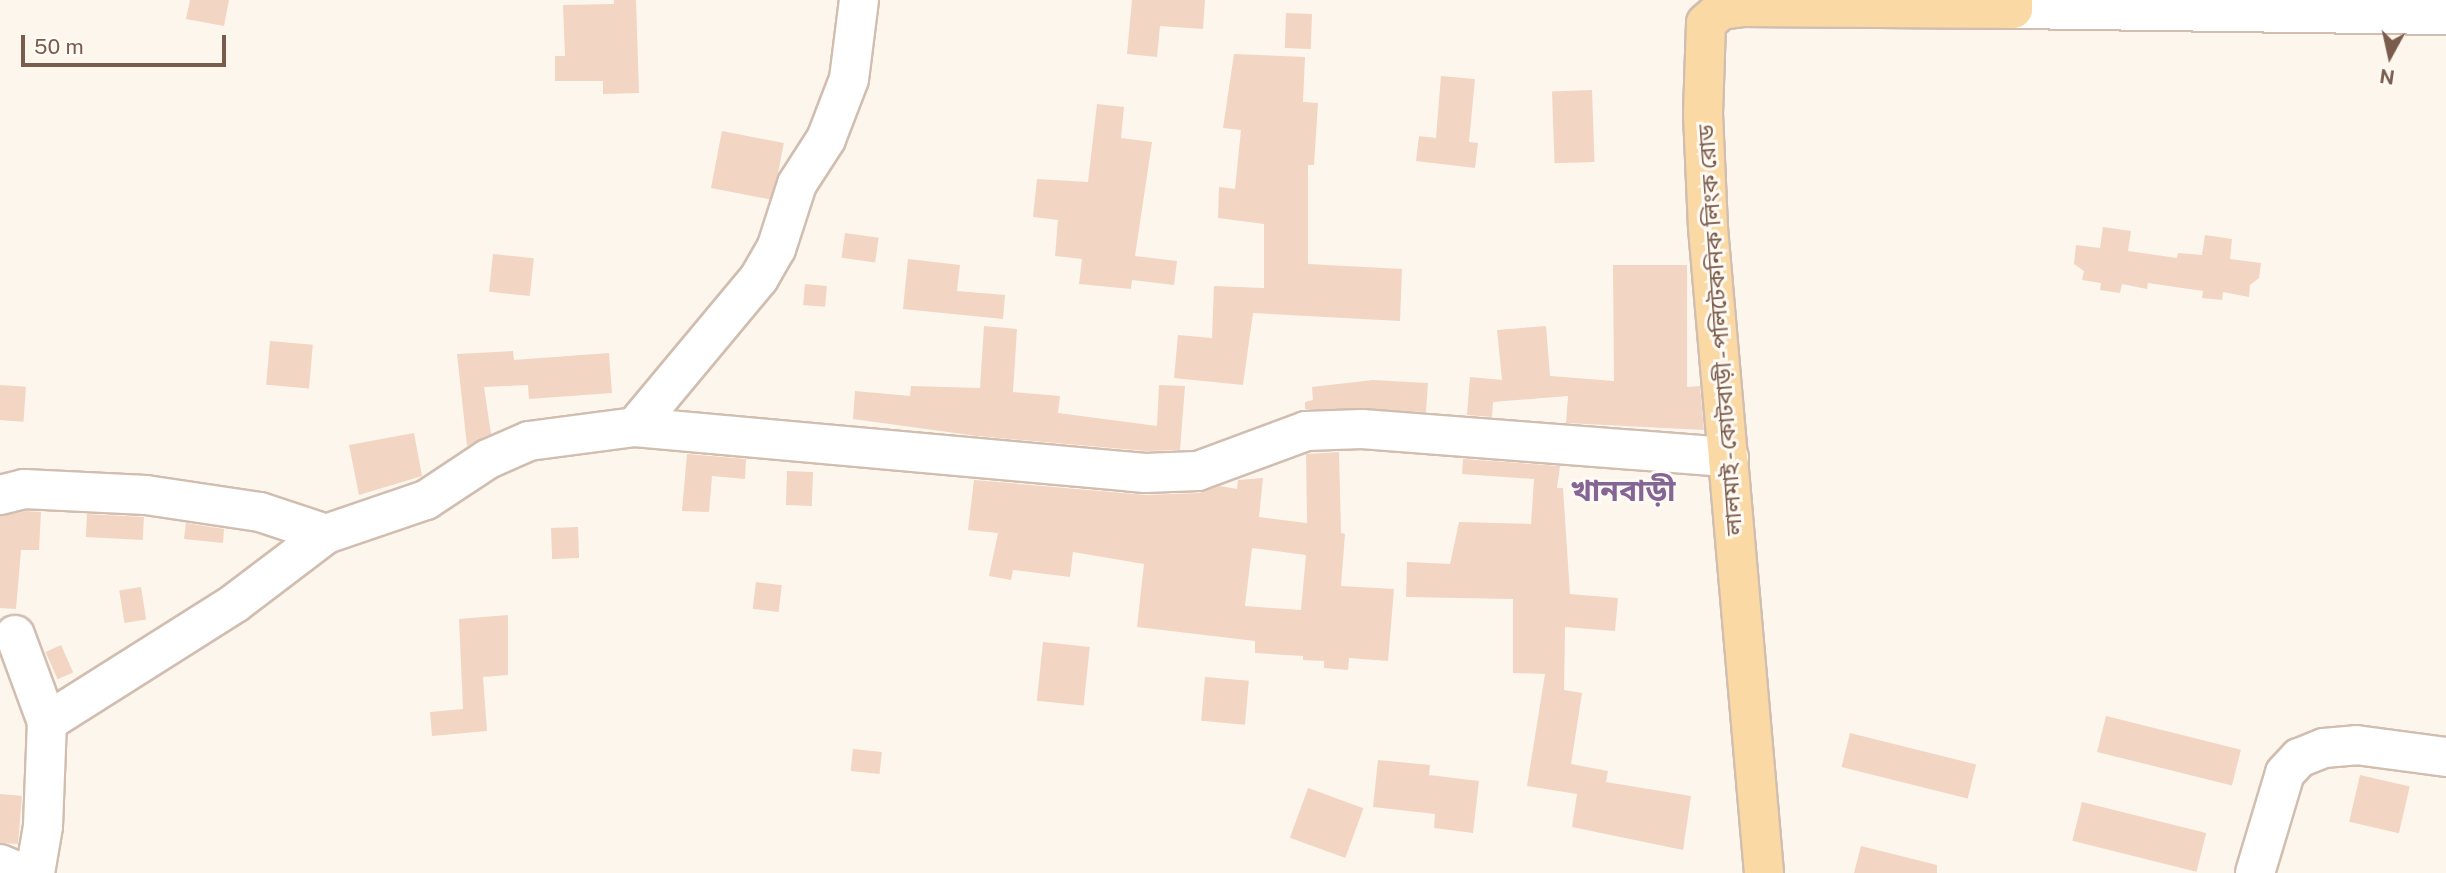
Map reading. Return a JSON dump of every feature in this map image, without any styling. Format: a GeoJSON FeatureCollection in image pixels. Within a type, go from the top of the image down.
{"type":"FeatureCollection","features":[{"type":"Feature","properties":{"kind":"main road","name":"লালমাই - কোটবাড়ী - পলিটেকনিক লিংক রোড"},"geometry":{"type":"LineString","coordinates":[[1763,873],[1707,215],[1703,114],[1706,23],[1721,10],[1742,7],[2013,5]]}},
{"type":"Feature","properties":{"kind":"street"},"geometry":{"type":"LineString","coordinates":[[635,427],[759,278],[776,249],[797,184],[826,139],[849,79],[859,0]]}},
{"type":"Feature","properties":{"kind":"street"},"geometry":{"type":"LineString","coordinates":[[2013,5],[2446,15]]}},
{"type":"Feature","properties":{"kind":"street"},"geometry":{"type":"LineString","coordinates":[[47,722],[235,603],[326,534],[426,500],[488,459],[529,441],[635,427],[1145,473],[1199,471],[1306,431],[1362,429],[1729,457]]}},
{"type":"Feature","properties":{"kind":"street"},"geometry":{"type":"LineString","coordinates":[[0,495],[24,489],[146,495],[260,512],[326,534]]}},
{"type":"Feature","properties":{"kind":"street"},"geometry":{"type":"LineString","coordinates":[[15,635],[47,722],[43,826],[35,873]]}},
{"type":"Feature","properties":{"kind":"street"},"geometry":{"type":"LineString","coordinates":[[2255,873],[2285,774],[2299,758],[2324,748],[2356,745],[2446,757]]}},
{"type":"Feature","properties":{"kind":"street"},"geometry":{"type":"LineString","coordinates":[[0,864],[21,873]]}},
{"type":"Feature","properties":{"kind":"building"},"geometry":{"type":"Polygon","coordinates":[[[190,0],[229,0],[224,26],[186,19],[190,0]]]}},
{"type":"Feature","properties":{"kind":"building"},"geometry":{"type":"Polygon","coordinates":[[[614,0],[636,0],[639,93],[603,94],[603,81],[555,81],[555,56],[565,56],[563,5],[614,4],[614,0]]]}},
{"type":"Feature","properties":{"kind":"building"},"geometry":{"type":"Polygon","coordinates":[[[1132,0],[1205,0],[1203,29],[1160,26],[1157,57],[1127,54],[1132,0]]]}},
{"type":"Feature","properties":{"kind":"building"},"geometry":{"type":"Polygon","coordinates":[[[1286,13],[1312,14],[1311,49],[1285,48],[1286,13]]]}},
{"type":"Feature","properties":{"kind":"building"},"geometry":{"type":"Polygon","coordinates":[[[1234,54],[1305,57],[1303,102],[1318,103],[1314,165],[1308,165],[1308,264],[1402,269],[1400,321],[1253,313],[1243,385],[1174,378],[1178,335],[1212,338],[1214,286],[1264,288],[1264,224],[1218,218],[1219,187],[1235,189],[1241,130],[1223,128],[1234,54]]]}},
{"type":"Feature","properties":{"kind":"building"},"geometry":{"type":"Polygon","coordinates":[[[1441,76],[1475,79],[1469,142],[1478,143],[1475,168],[1416,161],[1419,136],[1436,138],[1441,76]]]}},
{"type":"Feature","properties":{"kind":"building"},"geometry":{"type":"Polygon","coordinates":[[[1592,90],[1595,162],[1555,163],[1552,91],[1592,90]]]}},
{"type":"Feature","properties":{"kind":"building"},"geometry":{"type":"Polygon","coordinates":[[[1097,104],[1124,107],[1121,138],[1152,142],[1135,256],[1177,261],[1174,285],[1132,280],[1131,289],[1079,284],[1082,259],[1055,256],[1058,220],[1033,217],[1037,179],[1088,182],[1097,104]]]}},
{"type":"Feature","properties":{"kind":"building"},"geometry":{"type":"Polygon","coordinates":[[[722,131],[784,143],[773,200],[711,188],[722,131]]]}},
{"type":"Feature","properties":{"kind":"building"},"geometry":{"type":"Polygon","coordinates":[[[2103,227],[2131,231],[2128,251],[2177,258],[2178,253],[2202,255],[2205,235],[2232,239],[2230,259],[2261,263],[2259,278],[2250,285],[2249,297],[2223,292],[2222,300],[2202,298],[2203,291],[2148,283],[2147,289],[2122,284],[2120,293],[2100,290],[2101,283],[2082,280],[2084,271],[2074,264],[2076,245],[2100,248],[2103,227]]]}},
{"type":"Feature","properties":{"kind":"building"},"geometry":{"type":"Polygon","coordinates":[[[845,233],[879,238],[875,262],[842,258],[845,233]]]}},
{"type":"Feature","properties":{"kind":"building"},"geometry":{"type":"Polygon","coordinates":[[[493,254],[534,258],[530,296],[489,292],[493,254]]]}},
{"type":"Feature","properties":{"kind":"building"},"geometry":{"type":"Polygon","coordinates":[[[908,259],[960,265],[957,291],[1005,295],[1003,319],[903,309],[908,259]]]}},
{"type":"Feature","properties":{"kind":"building"},"geometry":{"type":"Polygon","coordinates":[[[1613,265],[1687,265],[1687,387],[1700,386],[1704,430],[1566,423],[1568,396],[1493,402],[1492,417],[1467,415],[1470,377],[1502,380],[1497,330],[1546,326],[1550,376],[1614,381],[1613,265]]]}},
{"type":"Feature","properties":{"kind":"building"},"geometry":{"type":"Polygon","coordinates":[[[805,284],[827,286],[825,307],[803,305],[805,284]]]}},
{"type":"Feature","properties":{"kind":"building"},"geometry":{"type":"Polygon","coordinates":[[[984,326],[1017,329],[1013,392],[1060,396],[1058,413],[1157,426],[1159,385],[1185,386],[1180,450],[1146,451],[977,436],[853,419],[855,391],[910,396],[911,386],[980,388],[984,326]]]}},
{"type":"Feature","properties":{"kind":"building"},"geometry":{"type":"Polygon","coordinates":[[[270,341],[313,345],[309,389],[266,385],[270,341]]]}},
{"type":"Feature","properties":{"kind":"building"},"geometry":{"type":"Polygon","coordinates":[[[513,351],[514,360],[609,353],[612,393],[529,399],[528,385],[484,387],[491,434],[467,446],[457,354],[513,351]]]}},
{"type":"Feature","properties":{"kind":"building"},"geometry":{"type":"Polygon","coordinates":[[[1373,380],[1428,383],[1426,412],[1305,409],[1305,402],[1313,400],[1312,387],[1373,380]]]}},
{"type":"Feature","properties":{"kind":"building"},"geometry":{"type":"Polygon","coordinates":[[[0,385],[26,387],[23,422],[0,420],[0,385]]]}},
{"type":"Feature","properties":{"kind":"building"},"geometry":{"type":"Polygon","coordinates":[[[414,433],[422,476],[359,495],[349,445],[414,433]]]}},
{"type":"Feature","properties":{"kind":"building"},"geometry":{"type":"Polygon","coordinates":[[[1339,452],[1341,533],[1345,534],[1341,586],[1394,589],[1388,661],[1349,658],[1348,670],[1324,668],[1324,661],[1303,660],[1303,656],[1255,653],[1255,641],[1137,627],[1144,564],[1073,552],[1070,577],[1013,570],[1011,580],[989,576],[998,533],[968,530],[974,480],[1146,495],[1199,493],[1220,486],[1237,489],[1238,480],[1263,478],[1259,517],[1307,523],[1306,454],[1339,452]],[[1252,548],[1245,606],[1301,610],[1306,555],[1252,548]]]}},
{"type":"Feature","properties":{"kind":"building"},"geometry":{"type":"Polygon","coordinates":[[[687,454],[746,459],[745,479],[712,476],[709,512],[682,511],[687,454]]]}},
{"type":"Feature","properties":{"kind":"building"},"geometry":{"type":"Polygon","coordinates":[[[1463,459],[1560,466],[1557,488],[1563,488],[1570,594],[1618,598],[1615,631],[1565,627],[1564,690],[1582,693],[1571,764],[1608,771],[1606,782],[1691,796],[1683,850],[1572,827],[1577,794],[1527,786],[1545,674],[1513,673],[1513,599],[1406,597],[1407,562],[1450,564],[1459,522],[1531,524],[1534,479],[1462,474],[1463,459]]]}},
{"type":"Feature","properties":{"kind":"building"},"geometry":{"type":"Polygon","coordinates":[[[787,471],[813,472],[812,506],[786,505],[787,471]]]}},
{"type":"Feature","properties":{"kind":"building"},"geometry":{"type":"Polygon","coordinates":[[[26,511],[41,512],[39,550],[21,550],[16,609],[0,608],[0,516],[26,511]]]}},
{"type":"Feature","properties":{"kind":"building"},"geometry":{"type":"Polygon","coordinates":[[[87,514],[144,517],[143,540],[86,537],[87,514]]]}},
{"type":"Feature","properties":{"kind":"building"},"geometry":{"type":"Polygon","coordinates":[[[186,523],[224,529],[223,543],[184,539],[186,523]]]}},
{"type":"Feature","properties":{"kind":"building"},"geometry":{"type":"Polygon","coordinates":[[[578,527],[579,558],[552,559],[551,528],[578,527]]]}},
{"type":"Feature","properties":{"kind":"building"},"geometry":{"type":"Polygon","coordinates":[[[756,582],[782,585],[779,612],[753,609],[756,582]]]}},
{"type":"Feature","properties":{"kind":"building"},"geometry":{"type":"Polygon","coordinates":[[[141,587],[146,620],[124,623],[119,590],[141,587]]]}},
{"type":"Feature","properties":{"kind":"building"},"geometry":{"type":"Polygon","coordinates":[[[508,615],[508,675],[483,677],[487,731],[432,736],[430,712],[463,709],[459,619],[508,615]]]}},
{"type":"Feature","properties":{"kind":"building"},"geometry":{"type":"Polygon","coordinates":[[[1043,642],[1090,647],[1084,706],[1037,701],[1043,642]]]}},
{"type":"Feature","properties":{"kind":"building"},"geometry":{"type":"Polygon","coordinates":[[[61,645],[73,672],[58,679],[45,652],[61,645]]]}},
{"type":"Feature","properties":{"kind":"building"},"geometry":{"type":"Polygon","coordinates":[[[1205,677],[1249,681],[1245,725],[1201,721],[1205,677]]]}},
{"type":"Feature","properties":{"kind":"building"},"geometry":{"type":"Polygon","coordinates":[[[2106,716],[2241,750],[2232,786],[2097,752],[2106,716]]]}},
{"type":"Feature","properties":{"kind":"building"},"geometry":{"type":"Polygon","coordinates":[[[1850,733],[1976,764],[1968,798],[1842,767],[1850,733]]]}},
{"type":"Feature","properties":{"kind":"building"},"geometry":{"type":"Polygon","coordinates":[[[853,749],[882,752],[880,774],[851,771],[853,749]]]}},
{"type":"Feature","properties":{"kind":"building"},"geometry":{"type":"Polygon","coordinates":[[[1378,760],[1430,765],[1429,775],[1479,781],[1473,833],[1434,828],[1435,814],[1373,807],[1378,760]]]}},
{"type":"Feature","properties":{"kind":"building"},"geometry":{"type":"Polygon","coordinates":[[[2360,775],[2410,786],[2399,833],[2349,822],[2360,775]]]}},
{"type":"Feature","properties":{"kind":"building"},"geometry":{"type":"Polygon","coordinates":[[[1308,788],[1363,808],[1345,858],[1290,838],[1308,788]]]}},
{"type":"Feature","properties":{"kind":"building"},"geometry":{"type":"Polygon","coordinates":[[[0,794],[22,796],[18,844],[0,843],[0,794]]]}},
{"type":"Feature","properties":{"kind":"building"},"geometry":{"type":"Polygon","coordinates":[[[2082,802],[2206,833],[2197,872],[2072,841],[2082,802]]]}},
{"type":"Feature","properties":{"kind":"building"},"geometry":{"type":"Polygon","coordinates":[[[1861,846],[1937,865],[1937,873],[1854,873],[1861,846]]]}},
{"type":"Feature","properties":{"kind":"district","name":"খানবাড়ী"},"geometry":{"type":"Point","coordinates":[1623,490]}}]}
